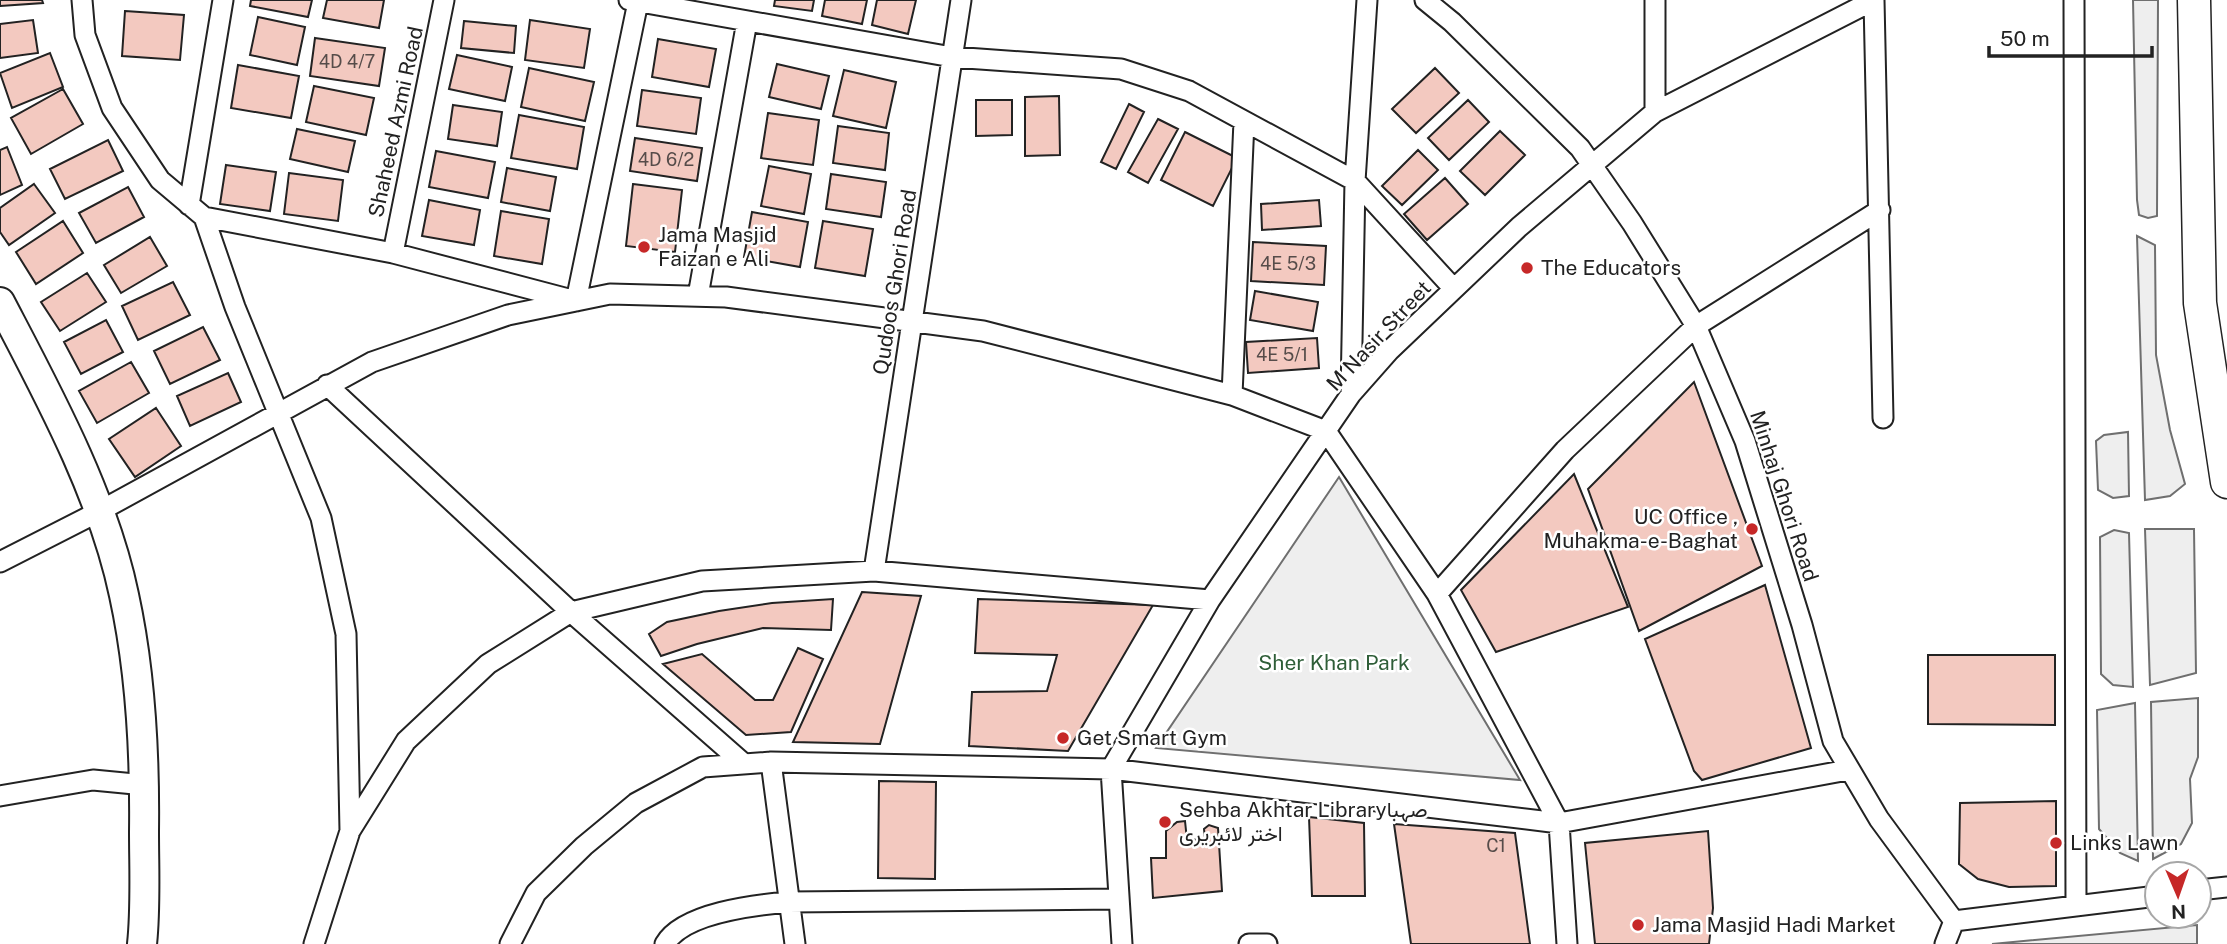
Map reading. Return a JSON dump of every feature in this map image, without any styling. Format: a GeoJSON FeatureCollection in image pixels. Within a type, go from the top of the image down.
{"type":"FeatureCollection","features":[{"type":"Feature","properties":{"kind":"main road"},"geometry":{"type":"LineString","coordinates":[[2194,0],[2200,303],[2227,482]]}},
{"type":"Feature","properties":{"kind":"street"},"geometry":{"type":"LineString","coordinates":[[82,0],[85,35],[112,108],[160,180],[197,211],[393,253],[576,301]]}},
{"type":"Feature","properties":{"kind":"street"},"geometry":{"type":"LineString","coordinates":[[223,0],[197,211],[321,519],[346,634],[350,831]]}},
{"type":"Feature","properties":{"kind":"street","name":"Shaheed Azmi Road"},"geometry":{"type":"LineString","coordinates":[[393,253],[444,0]]}},
{"type":"Feature","properties":{"kind":"street","name":"Qudoos Ghori Road"},"geometry":{"type":"LineString","coordinates":[[874,571],[961,0]]}},
{"type":"Feature","properties":{"kind":"street"},"geometry":{"type":"LineString","coordinates":[[1350,394],[1355,181],[1367,0]]}},
{"type":"Feature","properties":{"kind":"street","name":"Minhaj Ghori Road"},"geometry":{"type":"LineString","coordinates":[[1425,0],[1580,148],[1696,326],[1745,441],[1802,625],[1833,741],[1879,819],[1954,921]]}},
{"type":"Feature","properties":{"kind":"street"},"geometry":{"type":"LineString","coordinates":[[1655,0],[1655,112]]}},
{"type":"Feature","properties":{"kind":"street"},"geometry":{"type":"LineString","coordinates":[[1874,0],[1883,418]]}},
{"type":"Feature","properties":{"kind":"street","name":"M Nasir Street"},"geometry":{"type":"LineString","coordinates":[[1111,769],[1210,600],[1350,394],[1389,351],[1519,227],[1655,112],[1874,0]]}},
{"type":"Feature","properties":{"kind":"street"},"geometry":{"type":"LineString","coordinates":[[2074,0],[2076,906]]}},
{"type":"Feature","properties":{"kind":"street"},"geometry":{"type":"LineString","coordinates":[[576,301],[634,1],[952,57],[1121,69],[1189,91],[1355,181],[1454,289]]}},
{"type":"Feature","properties":{"kind":"street"},"geometry":{"type":"LineString","coordinates":[[698,296],[747,21]]}},
{"type":"Feature","properties":{"kind":"street"},"geometry":{"type":"LineString","coordinates":[[1232,395],[1244,121]]}},
{"type":"Feature","properties":{"kind":"street"},"geometry":{"type":"LineString","coordinates":[[1437,594],[1565,450],[1696,326],[1880,210]]}},
{"type":"Feature","properties":{"kind":"street"},"geometry":{"type":"LineString","coordinates":[[0,562],[98,512],[372,362],[508,315],[610,294],[698,296],[726,297],[983,331],[1232,395],[1326,431],[1437,594],[1559,823],[1567,944]]}},
{"type":"Feature","properties":{"kind":"street"},"geometry":{"type":"LineString","coordinates":[[0,302],[8,337],[59,415],[98,512],[124,594],[139,690],[145,785],[142,944]]}},
{"type":"Feature","properties":{"kind":"street"},"geometry":{"type":"LineString","coordinates":[[327,385],[571,612],[744,764]]}},
{"type":"Feature","properties":{"kind":"street"},"geometry":{"type":"LineString","coordinates":[[314,944],[350,831],[406,741],[488,664],[571,612],[702,581],[874,571],[1210,600]]}},
{"type":"Feature","properties":{"kind":"street"},"geometry":{"type":"LineString","coordinates":[[510,944],[536,893],[584,846],[636,803],[703,767],[771,762],[1111,769],[1559,823],[1848,770]]}},
{"type":"Feature","properties":{"kind":"street"},"geometry":{"type":"LineString","coordinates":[[771,762],[795,944]]}},
{"type":"Feature","properties":{"kind":"street"},"geometry":{"type":"LineString","coordinates":[[1111,769],[1122,944]]}},
{"type":"Feature","properties":{"kind":"street"},"geometry":{"type":"LineString","coordinates":[[0,796],[93,780],[145,785]]}},
{"type":"Feature","properties":{"kind":"street"},"geometry":{"type":"LineString","coordinates":[[1945,944],[1954,921],[2143,898]]}},
{"type":"Feature","properties":{"kind":"street"},"geometry":{"type":"LineString","coordinates":[[665,944],[671,933],[733,906],[788,902],[1119,899]]}},
{"type":"Feature","properties":{"kind":"street"},"geometry":{"type":"LineString","coordinates":[[1249,944],[1267,944]]}},
{"type":"Feature","properties":{"kind":"green space"},"geometry":{"type":"Polygon","coordinates":[[[2133,0],[2158,0],[2157,216],[2148,218],[2139,215],[2137,200],[2133,0]]]}},
{"type":"Feature","properties":{"kind":"green space"},"geometry":{"type":"Polygon","coordinates":[[[2137,236],[2155,245],[2156,355],[2170,430],[2185,484],[2170,496],[2145,500],[2137,236]]]}},
{"type":"Feature","properties":{"kind":"green space"},"geometry":{"type":"Polygon","coordinates":[[[2128,432],[2129,496],[2113,498],[2098,490],[2096,441],[2104,435],[2128,432]]]}},
{"type":"Feature","properties":{"kind":"green space","name":"Sher Khan Park"},"geometry":{"type":"Polygon","coordinates":[[[1339,477],[1520,780],[1156,748],[1339,477]]]}},
{"type":"Feature","properties":{"kind":"green space"},"geometry":{"type":"Polygon","coordinates":[[[2145,529],[2194,529],[2196,673],[2150,685],[2145,529]]]}},
{"type":"Feature","properties":{"kind":"green space"},"geometry":{"type":"Polygon","coordinates":[[[2114,530],[2129,533],[2133,687],[2113,685],[2101,674],[2100,537],[2114,530]]]}},
{"type":"Feature","properties":{"kind":"green space"},"geometry":{"type":"Polygon","coordinates":[[[2198,698],[2198,757],[2190,779],[2192,823],[2181,844],[2153,859],[2151,702],[2198,698]]]}},
{"type":"Feature","properties":{"kind":"green space"},"geometry":{"type":"Polygon","coordinates":[[[2135,703],[2138,861],[2120,853],[2099,829],[2097,710],[2135,703]]]}},
{"type":"Feature","properties":{"kind":"green space"},"geometry":{"type":"Polygon","coordinates":[[[2143,930],[2197,930],[2197,944],[1992,944],[2143,930]]]}},
{"type":"Feature","properties":{"kind":"building"},"geometry":{"type":"Polygon","coordinates":[[[0,0],[42,0],[43,3],[0,6],[0,0]]]}},
{"type":"Feature","properties":{"kind":"building"},"geometry":{"type":"Polygon","coordinates":[[[251,0],[312,0],[308,17],[250,6],[251,0]]]}},
{"type":"Feature","properties":{"kind":"building"},"geometry":{"type":"Polygon","coordinates":[[[327,0],[384,0],[379,28],[323,18],[327,0]]]}},
{"type":"Feature","properties":{"kind":"building"},"geometry":{"type":"Polygon","coordinates":[[[775,0],[814,0],[812,11],[774,6],[775,0]]]}},
{"type":"Feature","properties":{"kind":"building"},"geometry":{"type":"Polygon","coordinates":[[[825,0],[867,0],[862,24],[822,16],[825,0]]]}},
{"type":"Feature","properties":{"kind":"building"},"geometry":{"type":"Polygon","coordinates":[[[877,0],[916,0],[908,34],[872,25],[877,0]]]}},
{"type":"Feature","properties":{"kind":"building"},"geometry":{"type":"Polygon","coordinates":[[[125,11],[184,15],[180,60],[122,56],[125,11]]]}},
{"type":"Feature","properties":{"kind":"building"},"geometry":{"type":"Polygon","coordinates":[[[258,17],[305,27],[297,65],[250,55],[258,17]]]}},
{"type":"Feature","properties":{"kind":"building"},"geometry":{"type":"Polygon","coordinates":[[[33,20],[38,53],[0,58],[0,24],[33,20]]]}},
{"type":"Feature","properties":{"kind":"building"},"geometry":{"type":"Polygon","coordinates":[[[530,20],[590,29],[584,68],[525,60],[530,20]]]}},
{"type":"Feature","properties":{"kind":"building"},"geometry":{"type":"Polygon","coordinates":[[[464,21],[516,26],[514,53],[461,48],[464,21]]]}},
{"type":"Feature","properties":{"kind":"building"},"geometry":{"type":"Polygon","coordinates":[[[315,38],[385,48],[379,86],[310,76],[315,38]]]}},
{"type":"Feature","properties":{"kind":"building"},"geometry":{"type":"Polygon","coordinates":[[[658,39],[716,49],[709,87],[652,77],[658,39]]]}},
{"type":"Feature","properties":{"kind":"building"},"geometry":{"type":"Polygon","coordinates":[[[50,53],[63,87],[12,108],[0,73],[50,53]]]}},
{"type":"Feature","properties":{"kind":"building"},"geometry":{"type":"Polygon","coordinates":[[[457,55],[512,67],[505,101],[449,89],[457,55]]]}},
{"type":"Feature","properties":{"kind":"building"},"geometry":{"type":"Polygon","coordinates":[[[777,64],[829,76],[821,109],[769,97],[777,64]]]}},
{"type":"Feature","properties":{"kind":"building"},"geometry":{"type":"Polygon","coordinates":[[[238,65],[299,76],[291,118],[231,108],[238,65]]]}},
{"type":"Feature","properties":{"kind":"building"},"geometry":{"type":"Polygon","coordinates":[[[529,68],[594,82],[585,121],[521,107],[529,68]]]}},
{"type":"Feature","properties":{"kind":"building"},"geometry":{"type":"Polygon","coordinates":[[[1435,68],[1459,93],[1416,133],[1392,109],[1435,68]]]}},
{"type":"Feature","properties":{"kind":"building"},"geometry":{"type":"Polygon","coordinates":[[[844,70],[896,82],[886,128],[833,116],[844,70]]]}},
{"type":"Feature","properties":{"kind":"building"},"geometry":{"type":"Polygon","coordinates":[[[314,86],[374,98],[366,135],[306,122],[314,86]]]}},
{"type":"Feature","properties":{"kind":"building"},"geometry":{"type":"Polygon","coordinates":[[[63,89],[83,124],[31,154],[11,118],[63,89]]]}},
{"type":"Feature","properties":{"kind":"building"},"geometry":{"type":"Polygon","coordinates":[[[642,90],[701,98],[696,134],[637,126],[642,90]]]}},
{"type":"Feature","properties":{"kind":"building"},"geometry":{"type":"Polygon","coordinates":[[[1059,96],[1060,155],[1025,156],[1025,97],[1059,96]]]}},
{"type":"Feature","properties":{"kind":"building"},"geometry":{"type":"Polygon","coordinates":[[[976,100],[1012,100],[1012,135],[976,136],[976,100]]]}},
{"type":"Feature","properties":{"kind":"building"},"geometry":{"type":"Polygon","coordinates":[[[1468,100],[1489,122],[1449,160],[1428,138],[1468,100]]]}},
{"type":"Feature","properties":{"kind":"building"},"geometry":{"type":"Polygon","coordinates":[[[1129,104],[1144,112],[1116,169],[1101,162],[1129,104]]]}},
{"type":"Feature","properties":{"kind":"building"},"geometry":{"type":"Polygon","coordinates":[[[453,105],[502,112],[497,146],[448,139],[453,105]]]}},
{"type":"Feature","properties":{"kind":"building"},"geometry":{"type":"Polygon","coordinates":[[[768,113],[819,120],[813,165],[761,158],[768,113]]]}},
{"type":"Feature","properties":{"kind":"building"},"geometry":{"type":"Polygon","coordinates":[[[519,115],[584,127],[577,169],[511,158],[519,115]]]}},
{"type":"Feature","properties":{"kind":"building"},"geometry":{"type":"Polygon","coordinates":[[[1158,119],[1178,129],[1148,183],[1128,172],[1158,119]]]}},
{"type":"Feature","properties":{"kind":"building"},"geometry":{"type":"Polygon","coordinates":[[[838,126],[889,133],[885,170],[833,163],[838,126]]]}},
{"type":"Feature","properties":{"kind":"building"},"geometry":{"type":"Polygon","coordinates":[[[297,129],[355,141],[348,172],[290,159],[297,129]]]}},
{"type":"Feature","properties":{"kind":"building"},"geometry":{"type":"Polygon","coordinates":[[[1500,131],[1525,155],[1485,195],[1460,171],[1500,131]]]}},
{"type":"Feature","properties":{"kind":"building"},"geometry":{"type":"Polygon","coordinates":[[[1185,132],[1237,158],[1213,206],[1161,180],[1185,132]]]}},
{"type":"Feature","properties":{"kind":"building"},"geometry":{"type":"Polygon","coordinates":[[[635,138],[702,148],[697,181],[630,171],[635,138]]]}},
{"type":"Feature","properties":{"kind":"building"},"geometry":{"type":"Polygon","coordinates":[[[108,140],[123,171],[65,199],[50,169],[108,140]]]}},
{"type":"Feature","properties":{"kind":"building"},"geometry":{"type":"Polygon","coordinates":[[[7,147],[22,185],[0,195],[0,150],[7,147]]]}},
{"type":"Feature","properties":{"kind":"building"},"geometry":{"type":"Polygon","coordinates":[[[1418,150],[1438,170],[1402,205],[1382,186],[1418,150]]]}},
{"type":"Feature","properties":{"kind":"building"},"geometry":{"type":"Polygon","coordinates":[[[436,151],[495,162],[488,198],[429,187],[436,151]]]}},
{"type":"Feature","properties":{"kind":"building"},"geometry":{"type":"Polygon","coordinates":[[[226,165],[276,172],[270,211],[220,204],[226,165]]]}},
{"type":"Feature","properties":{"kind":"building"},"geometry":{"type":"Polygon","coordinates":[[[769,166],[811,174],[804,214],[761,206],[769,166]]]}},
{"type":"Feature","properties":{"kind":"building"},"geometry":{"type":"Polygon","coordinates":[[[507,168],[556,177],[550,211],[501,202],[507,168]]]}},
{"type":"Feature","properties":{"kind":"building"},"geometry":{"type":"Polygon","coordinates":[[[289,173],[343,180],[338,221],[284,214],[289,173]]]}},
{"type":"Feature","properties":{"kind":"building"},"geometry":{"type":"Polygon","coordinates":[[[831,174],[886,182],[881,217],[826,209],[831,174]]]}},
{"type":"Feature","properties":{"kind":"building"},"geometry":{"type":"Polygon","coordinates":[[[1445,178],[1468,204],[1427,240],[1404,214],[1445,178]]]}},
{"type":"Feature","properties":{"kind":"building"},"geometry":{"type":"Polygon","coordinates":[[[34,184],[55,213],[9,245],[0,232],[0,208],[34,184]]]}},
{"type":"Feature","properties":{"kind":"building"},"geometry":{"type":"Polygon","coordinates":[[[633,184],[682,190],[675,252],[626,246],[633,184]]]}},
{"type":"Feature","properties":{"kind":"building"},"geometry":{"type":"Polygon","coordinates":[[[128,187],[144,217],[96,243],[79,213],[128,187]]]}},
{"type":"Feature","properties":{"kind":"building"},"geometry":{"type":"Polygon","coordinates":[[[429,200],[480,210],[474,245],[422,236],[429,200]]]}},
{"type":"Feature","properties":{"kind":"building"},"geometry":{"type":"Polygon","coordinates":[[[1319,200],[1321,226],[1262,230],[1261,204],[1319,200]]]}},
{"type":"Feature","properties":{"kind":"building"},"geometry":{"type":"Polygon","coordinates":[[[501,211],[549,219],[542,264],[494,256],[501,211]]]}},
{"type":"Feature","properties":{"kind":"building"},"geometry":{"type":"Polygon","coordinates":[[[752,212],[808,222],[800,267],[744,257],[752,212]]]}},
{"type":"Feature","properties":{"kind":"building"},"geometry":{"type":"Polygon","coordinates":[[[63,221],[83,253],[36,284],[16,252],[63,221]]]}},
{"type":"Feature","properties":{"kind":"building"},"geometry":{"type":"Polygon","coordinates":[[[823,221],[873,229],[865,276],[815,268],[823,221]]]}},
{"type":"Feature","properties":{"kind":"building"},"geometry":{"type":"Polygon","coordinates":[[[150,237],[167,266],[121,293],[104,265],[150,237]]]}},
{"type":"Feature","properties":{"kind":"building"},"geometry":{"type":"Polygon","coordinates":[[[1253,242],[1326,246],[1324,285],[1251,281],[1253,242]]]}},
{"type":"Feature","properties":{"kind":"building"},"geometry":{"type":"Polygon","coordinates":[[[87,273],[106,302],[60,331],[41,302],[87,273]]]}},
{"type":"Feature","properties":{"kind":"building"},"geometry":{"type":"Polygon","coordinates":[[[173,282],[190,315],[138,340],[122,306],[173,282]]]}},
{"type":"Feature","properties":{"kind":"building"},"geometry":{"type":"Polygon","coordinates":[[[1255,291],[1318,302],[1313,331],[1250,320],[1255,291]]]}},
{"type":"Feature","properties":{"kind":"building"},"geometry":{"type":"Polygon","coordinates":[[[106,320],[123,352],[81,374],[64,342],[106,320]]]}},
{"type":"Feature","properties":{"kind":"building"},"geometry":{"type":"Polygon","coordinates":[[[203,327],[220,360],[170,384],[154,351],[203,327]]]}},
{"type":"Feature","properties":{"kind":"building"},"geometry":{"type":"Polygon","coordinates":[[[1317,338],[1319,368],[1248,373],[1246,342],[1317,338]]]}},
{"type":"Feature","properties":{"kind":"building"},"geometry":{"type":"Polygon","coordinates":[[[131,362],[149,393],[97,423],[79,391],[131,362]]]}},
{"type":"Feature","properties":{"kind":"building"},"geometry":{"type":"Polygon","coordinates":[[[228,373],[241,402],[190,426],[177,396],[228,373]]]}},
{"type":"Feature","properties":{"kind":"building"},"geometry":{"type":"Polygon","coordinates":[[[1694,382],[1762,566],[1639,631],[1588,489],[1694,382]]]}},
{"type":"Feature","properties":{"kind":"building"},"geometry":{"type":"Polygon","coordinates":[[[156,408],[181,446],[135,477],[109,439],[156,408]]]}},
{"type":"Feature","properties":{"kind":"building"},"geometry":{"type":"Polygon","coordinates":[[[1574,474],[1628,607],[1496,652],[1461,590],[1574,474]]]}},
{"type":"Feature","properties":{"kind":"building"},"geometry":{"type":"Polygon","coordinates":[[[1765,585],[1811,748],[1702,780],[1694,771],[1645,639],[1765,585]]]}},
{"type":"Feature","properties":{"kind":"building"},"geometry":{"type":"Polygon","coordinates":[[[862,592],[921,596],[880,744],[793,742],[862,592]]]}},
{"type":"Feature","properties":{"kind":"building"},"geometry":{"type":"Polygon","coordinates":[[[833,599],[831,630],[763,628],[661,656],[649,634],[667,622],[719,611],[772,603],[833,599]]]}},
{"type":"Feature","properties":{"kind":"building"},"geometry":{"type":"Polygon","coordinates":[[[978,599],[1153,605],[1068,751],[969,746],[972,692],[1047,691],[1057,655],[975,653],[978,599]]]}},
{"type":"Feature","properties":{"kind":"building"},"geometry":{"type":"Polygon","coordinates":[[[798,648],[823,659],[791,732],[746,735],[663,664],[702,654],[755,700],[773,700],[798,648]]]}},
{"type":"Feature","properties":{"kind":"building"},"geometry":{"type":"Polygon","coordinates":[[[1928,655],[2055,655],[2055,725],[1928,724],[1928,655]]]}},
{"type":"Feature","properties":{"kind":"building"},"geometry":{"type":"Polygon","coordinates":[[[879,781],[936,782],[935,879],[878,878],[879,781]]]}},
{"type":"Feature","properties":{"kind":"building"},"geometry":{"type":"Polygon","coordinates":[[[2056,801],[2056,886],[2009,887],[1978,879],[1959,864],[1960,803],[2056,801]]]}},
{"type":"Feature","properties":{"kind":"building"},"geometry":{"type":"Polygon","coordinates":[[[1309,817],[1364,823],[1365,896],[1312,896],[1309,817]]]}},
{"type":"Feature","properties":{"kind":"building"},"geometry":{"type":"Polygon","coordinates":[[[1185,821],[1187,840],[1205,839],[1204,829],[1209,825],[1218,828],[1222,891],[1153,898],[1151,858],[1166,858],[1166,831],[1177,822],[1185,821]]]}},
{"type":"Feature","properties":{"kind":"building"},"geometry":{"type":"Polygon","coordinates":[[[1394,824],[1515,833],[1530,944],[1411,944],[1394,824]]]}},
{"type":"Feature","properties":{"kind":"building"},"geometry":{"type":"Polygon","coordinates":[[[1708,831],[1713,908],[1709,944],[1595,944],[1585,843],[1708,831]]]}},
{"type":"Feature","properties":{"kind":"place","name":"Jama Masjid Faizan e Ali"},"geometry":{"type":"Point","coordinates":[644,247]}},
{"type":"Feature","properties":{"kind":"place","name":"The Educators"},"geometry":{"type":"Point","coordinates":[1527,268]}},
{"type":"Feature","properties":{"kind":"place","name":"UC Office , Muhakma-e-Baghat"},"geometry":{"type":"Point","coordinates":[1752,529]}},
{"type":"Feature","properties":{"kind":"place","name":"Get Smart Gym"},"geometry":{"type":"Point","coordinates":[1063,738]}},
{"type":"Feature","properties":{"kind":"place","name":"Sehba Akhtar Libraryصہبا اختر لائبریری"},"geometry":{"type":"Point","coordinates":[1165,822]}},
{"type":"Feature","properties":{"kind":"place","name":"Links Lawn"},"geometry":{"type":"Point","coordinates":[2056,843]}},
{"type":"Feature","properties":{"kind":"place","name":"Jama Masjid Hadi Market"},"geometry":{"type":"Point","coordinates":[1638,925]}}]}
